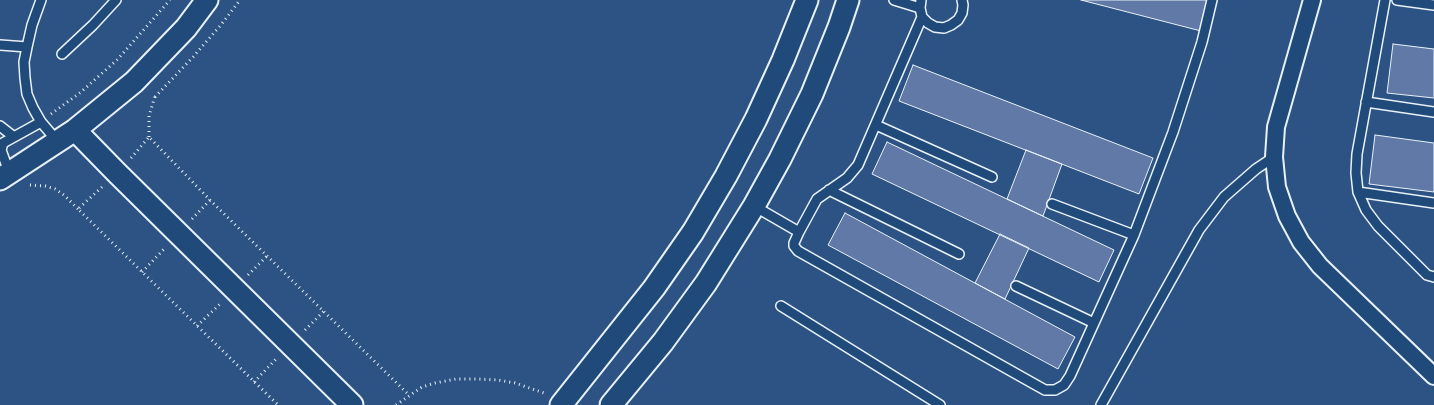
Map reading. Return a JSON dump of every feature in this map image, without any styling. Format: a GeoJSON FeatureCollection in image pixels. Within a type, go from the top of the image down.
{"type":"FeatureCollection","features":[{"type":"Feature","properties":{"kind":"street"},"geometry":{"type":"LineString","coordinates":[[11,180],[134,82],[186,28],[207,0]]}},
{"type":"Feature","properties":{"kind":"street"},"geometry":{"type":"LineString","coordinates":[[553,402],[654,288],[702,216],[726,176],[756,119],[783,60],[807,0]]}},
{"type":"Feature","properties":{"kind":"street"},"geometry":{"type":"LineString","coordinates":[[612,405],[663,342],[706,283],[754,206],[812,94],[848,0]]}},
{"type":"Feature","properties":{"kind":"street"},"geometry":{"type":"LineString","coordinates":[[1312,0],[1276,127],[1274,157],[1277,187],[1284,209],[1301,242],[1320,266],[1434,376]]}},
{"type":"Feature","properties":{"kind":"street"},"geometry":{"type":"LineString","coordinates":[[67,136],[116,173],[352,405]]}},
{"type":"Feature","properties":{"kind":"lane"},"geometry":{"type":"LineString","coordinates":[[41,0],[32,25],[24,62],[27,94],[41,122],[67,136]]}},
{"type":"Feature","properties":{"kind":"lane"},"geometry":{"type":"LineString","coordinates":[[62,54],[116,0]]}},
{"type":"Feature","properties":{"kind":"lane"},"geometry":{"type":"LineString","coordinates":[[894,0],[921,8],[928,23],[935,27],[944,28],[958,20],[962,13],[962,0]]}},
{"type":"Feature","properties":{"kind":"lane"},"geometry":{"type":"LineString","coordinates":[[921,8],[876,125],[858,165],[847,178],[822,194],[812,205],[794,246],[798,251],[1045,390],[1055,390],[1064,385],[1070,376],[1134,235],[1173,132],[1202,42],[1212,0]]}},
{"type":"Feature","properties":{"kind":"lane"},"geometry":{"type":"LineString","coordinates":[[1385,0],[1357,154],[1358,192],[1366,210],[1378,226],[1420,269],[1427,275],[1434,277]]}},
{"type":"Feature","properties":{"kind":"lane"},"geometry":{"type":"LineString","coordinates":[[1398,0],[1434,5]]}},
{"type":"Feature","properties":{"kind":"lane"},"geometry":{"type":"LineString","coordinates":[[0,45],[27,47]]}},
{"type":"Feature","properties":{"kind":"lane"},"geometry":{"type":"LineString","coordinates":[[1366,102],[1434,112]]}},
{"type":"Feature","properties":{"kind":"lane"},"geometry":{"type":"LineString","coordinates":[[11,180],[1,146],[6,141],[41,122]]}},
{"type":"Feature","properties":{"kind":"lane"},"geometry":{"type":"LineString","coordinates":[[876,125],[992,177]]}},
{"type":"Feature","properties":{"kind":"lane"},"geometry":{"type":"LineString","coordinates":[[0,126],[14,137]]}},
{"type":"Feature","properties":{"kind":"lane"},"geometry":{"type":"LineString","coordinates":[[1101,405],[1199,230],[1224,197],[1256,169],[1274,157]]}},
{"type":"Feature","properties":{"kind":"lane"},"geometry":{"type":"LineString","coordinates":[[829,190],[959,254]]}},
{"type":"Feature","properties":{"kind":"lane"},"geometry":{"type":"LineString","coordinates":[[1358,192],[1434,203]]}},
{"type":"Feature","properties":{"kind":"lane"},"geometry":{"type":"LineString","coordinates":[[1052,204],[1134,235]]}},
{"type":"Feature","properties":{"kind":"lane"},"geometry":{"type":"LineString","coordinates":[[754,206],[799,232]]}},
{"type":"Feature","properties":{"kind":"lane"},"geometry":{"type":"LineString","coordinates":[[1016,286],[1094,323]]}},
{"type":"Feature","properties":{"kind":"lane"},"geometry":{"type":"LineString","coordinates":[[781,306],[940,405]]}},
{"type":"Feature","properties":{"kind":"path"},"geometry":{"type":"LineString","coordinates":[[41,122],[103,73],[124,53],[170,0]]}},
{"type":"Feature","properties":{"kind":"path"},"geometry":{"type":"LineString","coordinates":[[155,97],[193,57],[240,0]]}},
{"type":"Feature","properties":{"kind":"path"},"geometry":{"type":"LineString","coordinates":[[11,180],[55,189],[78,209]]}},
{"type":"Feature","properties":{"kind":"path"},"geometry":{"type":"LineString","coordinates":[[396,405],[422,387],[435,382],[477,379],[507,382],[532,388],[548,394],[553,402]]}},
{"type":"Feature","properties":{"kind":"building"},"geometry":{"type":"Polygon","coordinates":[[[1081,0],[1209,0],[1201,31],[1081,0]]]}},
{"type":"Feature","properties":{"kind":"building"},"geometry":{"type":"Polygon","coordinates":[[[1393,44],[1434,49],[1434,98],[1387,93],[1393,44]]]}},
{"type":"Feature","properties":{"kind":"building"},"geometry":{"type":"Polygon","coordinates":[[[913,65],[1153,158],[1139,194],[899,101],[913,65]]]}},
{"type":"Feature","properties":{"kind":"building"},"geometry":{"type":"Polygon","coordinates":[[[1375,135],[1434,143],[1434,192],[1369,184],[1375,135]]]}},
{"type":"Feature","properties":{"kind":"building"},"geometry":{"type":"Polygon","coordinates":[[[887,142],[1114,250],[1099,282],[872,174],[887,142]]]}},
{"type":"Feature","properties":{"kind":"building"},"geometry":{"type":"Polygon","coordinates":[[[1026,150],[1062,164],[1043,216],[1007,199],[1026,150]]]}},
{"type":"Feature","properties":{"kind":"building"},"geometry":{"type":"Polygon","coordinates":[[[845,213],[1075,337],[1058,369],[828,245],[845,213]]]}},
{"type":"Feature","properties":{"kind":"building"},"geometry":{"type":"Polygon","coordinates":[[[1000,234],[1029,248],[1005,299],[975,283],[1000,234]]]}}]}
